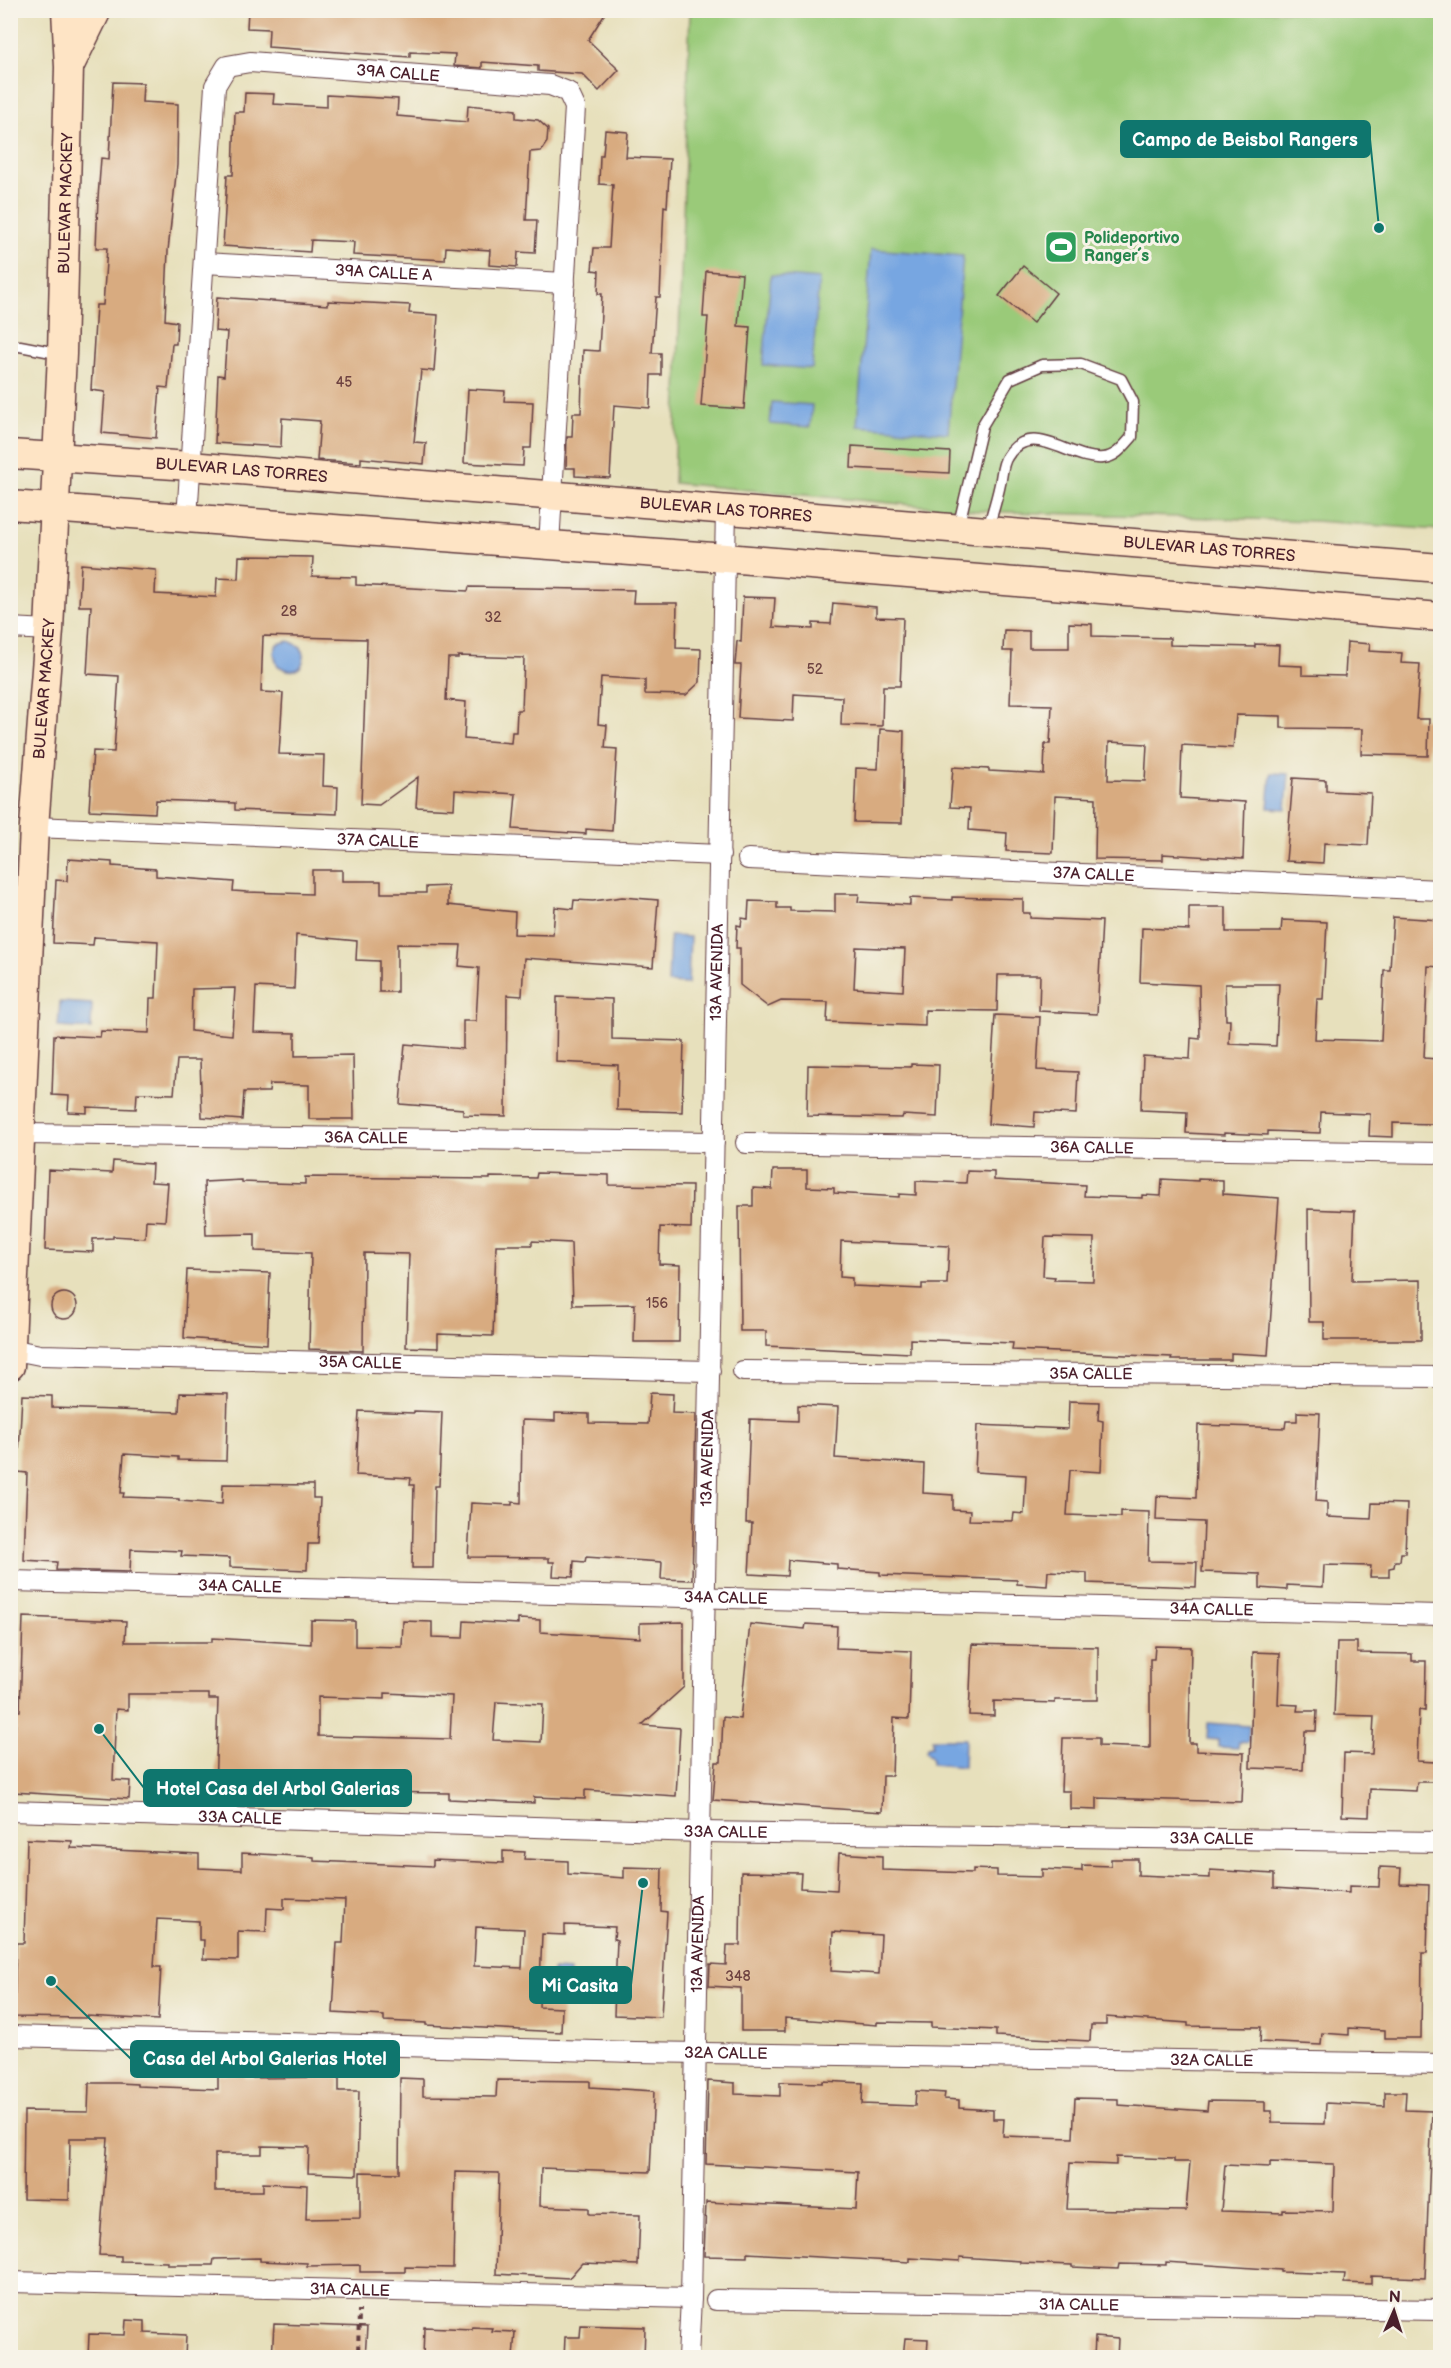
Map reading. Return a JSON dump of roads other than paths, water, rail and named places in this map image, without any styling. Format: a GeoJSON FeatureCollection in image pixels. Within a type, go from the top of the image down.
{"type":"FeatureCollection","features":[{"type":"Feature","properties":{"kind":"street","name":"BULEVAR MACKEY"},"geometry":{"type":"LineString","coordinates":[[11,1355],[34,827],[56,509],[69,66],[66,10]]}},
{"type":"Feature","properties":{"kind":"street"},"geometry":{"type":"LineString","coordinates":[[69,66],[97,10]]}},
{"type":"Feature","properties":{"kind":"street","name":"39A CALLE"},"geometry":{"type":"LineString","coordinates":[[204,263],[215,86],[227,66],[250,62],[550,84],[568,92],[575,107],[565,283]]}},
{"type":"Feature","properties":{"kind":"street"},"geometry":{"type":"LineString","coordinates":[[187,518],[204,263]]}},
{"type":"Feature","properties":{"kind":"street","name":"39A CALLE A"},"geometry":{"type":"LineString","coordinates":[[204,263],[565,283]]}},
{"type":"Feature","properties":{"kind":"street"},"geometry":{"type":"LineString","coordinates":[[549,545],[565,283]]}},
{"type":"Feature","properties":{"kind":"street","name":"BULEVAR LAS TORRES"},"geometry":{"type":"LineString","coordinates":[[10,454],[190,466],[1440,568]]}},
{"type":"Feature","properties":{"kind":"street"},"geometry":{"type":"LineString","coordinates":[[10,505],[726,558],[1440,617]]}},
{"type":"Feature","properties":{"kind":"street","name":"13A AVENIDA"},"geometry":{"type":"LineString","coordinates":[[688,2358],[701,1832],[726,509]]}},
{"type":"Feature","properties":{"kind":"street"},"geometry":{"type":"LineString","coordinates":[[10,628],[49,630]]}},
{"type":"Feature","properties":{"kind":"street","name":"37A CALLE"},"geometry":{"type":"LineString","coordinates":[[34,827],[720,855]]}},
{"type":"Feature","properties":{"kind":"street","name":"37A CALLE"},"geometry":{"type":"LineString","coordinates":[[748,859],[1440,890]]}},
{"type":"Feature","properties":{"kind":"street","name":"36A CALLE"},"geometry":{"type":"LineString","coordinates":[[20,1134],[714,1142]]}},
{"type":"Feature","properties":{"kind":"street","name":"36A CALLE"},"geometry":{"type":"LineString","coordinates":[[746,1143],[1440,1153]]}},
{"type":"Feature","properties":{"kind":"street","name":"35A CALLE"},"geometry":{"type":"LineString","coordinates":[[11,1355],[710,1371]]}},
{"type":"Feature","properties":{"kind":"street","name":"35A CALLE"},"geometry":{"type":"LineString","coordinates":[[743,1371],[1440,1377]]}},
{"type":"Feature","properties":{"kind":"street","name":"34A CALLE"},"geometry":{"type":"LineString","coordinates":[[10,1581],[1440,1615]]}},
{"type":"Feature","properties":{"kind":"street","name":"33A CALLE"},"geometry":{"type":"LineString","coordinates":[[10,1811],[701,1832],[1440,1842]]}},
{"type":"Feature","properties":{"kind":"street","name":"32A CALLE"},"geometry":{"type":"LineString","coordinates":[[10,2037],[696,2052],[1440,2064]]}},
{"type":"Feature","properties":{"kind":"street","name":"31A CALLE"},"geometry":{"type":"LineString","coordinates":[[10,2282],[691,2298]]}},
{"type":"Feature","properties":{"kind":"street","name":"31A CALLE"},"geometry":{"type":"LineString","coordinates":[[716,2300],[1440,2310]]}},
{"type":"Feature","properties":{"kind":"lane"},"geometry":{"type":"LineString","coordinates":[[10,346],[62,354]]}},
{"type":"Feature","properties":{"kind":"lane"},"geometry":{"type":"LineString","coordinates":[[958,530],[982,426],[1010,379],[1042,365],[1081,364],[1121,379],[1133,402],[1132,437],[1120,451],[1104,458],[1074,454],[1041,440],[1030,440],[1014,448],[1005,459],[987,531]]}},
{"type":"Feature","properties":{"kind":"water"},"geometry":{"type":"Polygon","coordinates":[[[871,249],[963,256],[948,433],[857,426],[871,249]]]}},
{"type":"Feature","properties":{"kind":"water"},"geometry":{"type":"Polygon","coordinates":[[[771,275],[819,279],[812,369],[763,365],[771,275]]]}},
{"type":"Feature","properties":{"kind":"water"},"geometry":{"type":"Polygon","coordinates":[[[772,402],[812,405],[810,427],[770,424],[772,402]]]}},
{"type":"Feature","properties":{"kind":"water"},"geometry":{"type":"Polygon","coordinates":[[[289,641],[301,647],[303,654],[301,665],[295,670],[284,669],[277,665],[274,653],[277,644],[289,641]]]}},
{"type":"Feature","properties":{"kind":"water"},"geometry":{"type":"Polygon","coordinates":[[[1271,773],[1289,774],[1286,809],[1268,808],[1271,773]]]}},
{"type":"Feature","properties":{"kind":"water"},"geometry":{"type":"Polygon","coordinates":[[[670,936],[690,937],[688,984],[668,983],[670,936]]]}},
{"type":"Feature","properties":{"kind":"water"},"geometry":{"type":"Polygon","coordinates":[[[60,1002],[92,1004],[91,1029],[58,1027],[60,1002]]]}},
{"type":"Feature","properties":{"kind":"water"},"geometry":{"type":"Polygon","coordinates":[[[1208,1723],[1249,1726],[1248,1743],[1239,1742],[1238,1748],[1218,1747],[1218,1740],[1207,1739],[1208,1723]]]}},
{"type":"Feature","properties":{"kind":"water"},"geometry":{"type":"Polygon","coordinates":[[[932,1739],[965,1739],[964,1767],[932,1764],[932,1758],[926,1752],[927,1747],[932,1746],[932,1739]]]}},
{"type":"Feature","properties":{"kind":"water"},"geometry":{"type":"Polygon","coordinates":[[[553,1970],[570,1971],[569,2005],[548,2005],[548,1993],[553,1992],[553,1970]]]}},
{"type":"Feature","properties":{"kind":"place","name":"Campo de Beisbol Rangers"},"geometry":{"type":"Point","coordinates":[1379,228]}},
{"type":"Feature","properties":{"kind":"place","name":"Polideportivo Ranger´s"},"geometry":{"type":"Point","coordinates":[1061,247]}},
{"type":"Feature","properties":{"kind":"place","name":"Hotel Casa del Arbol Galerias"},"geometry":{"type":"Point","coordinates":[99,1729]}},
{"type":"Feature","properties":{"kind":"place","name":"Mi Casita"},"geometry":{"type":"Point","coordinates":[643,1883]}},
{"type":"Feature","properties":{"kind":"place","name":"Casa del Arbol Galerias Hotel"},"geometry":{"type":"Point","coordinates":[51,1981]}}]}
